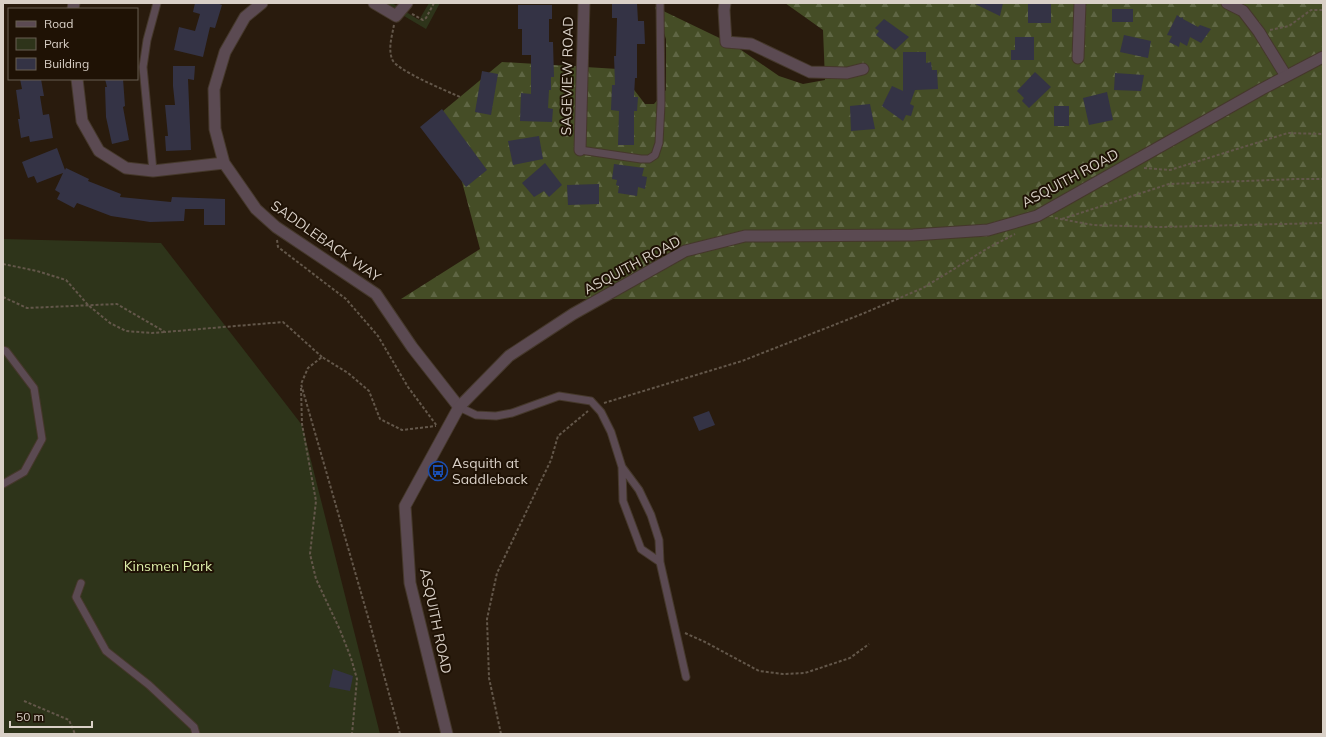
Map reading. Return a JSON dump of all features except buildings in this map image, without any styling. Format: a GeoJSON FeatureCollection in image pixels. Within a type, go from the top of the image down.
{"type":"FeatureCollection","features":[{"type":"Feature","properties":{"kind":"street","name":"SADDLEBACK WAY"},"geometry":{"type":"LineString","coordinates":[[262,3],[245,17],[225,52],[214,89],[215,129],[224,163],[256,209],[276,227],[376,294],[412,347],[459,408]]}},
{"type":"Feature","properties":{"kind":"street"},"geometry":{"type":"LineString","coordinates":[[374,3],[402,9]]}},
{"type":"Feature","properties":{"kind":"street","name":"SAGEVIEW ROAD"},"geometry":{"type":"LineString","coordinates":[[580,150],[584,3]]}},
{"type":"Feature","properties":{"kind":"street"},"geometry":{"type":"LineString","coordinates":[[725,3],[726,42],[751,44],[810,72],[847,73],[863,69]]}},
{"type":"Feature","properties":{"kind":"street"},"geometry":{"type":"LineString","coordinates":[[1078,58],[1080,3]]}},
{"type":"Feature","properties":{"kind":"street"},"geometry":{"type":"LineString","coordinates":[[1227,3],[1243,11],[1259,32],[1286,76]]}},
{"type":"Feature","properties":{"kind":"street","name":"ASQUITH ROAD"},"geometry":{"type":"LineString","coordinates":[[447,734],[410,583],[405,506],[441,429],[459,408],[510,356],[573,314],[685,252],[745,236],[912,235],[988,230],[1037,216],[1286,76],[1323,57]]}},
{"type":"Feature","properties":{"kind":"street"},"geometry":{"type":"LineString","coordinates":[[77,80],[82,121],[99,151],[126,168],[153,171],[224,163]]}},
{"type":"Feature","properties":{"kind":"lane"},"geometry":{"type":"LineString","coordinates":[[153,171],[142,67],[147,40],[158,3]]}},
{"type":"Feature","properties":{"kind":"lane"},"geometry":{"type":"LineString","coordinates":[[580,150],[641,159],[649,159],[655,155],[659,143],[660,3]]}},
{"type":"Feature","properties":{"kind":"lane"},"geometry":{"type":"LineString","coordinates":[[3,350],[6,351],[34,388],[42,439],[24,472],[3,484]]}},
{"type":"Feature","properties":{"kind":"lane"},"geometry":{"type":"LineString","coordinates":[[459,408],[476,415],[496,416],[512,413],[559,396],[591,401],[601,412],[611,432],[622,467],[624,501],[642,549],[660,562]]}},
{"type":"Feature","properties":{"kind":"lane"},"geometry":{"type":"LineString","coordinates":[[622,467],[639,490],[651,516],[659,540],[660,562],[686,677]]}},
{"type":"Feature","properties":{"kind":"lane"},"geometry":{"type":"LineString","coordinates":[[81,583],[76,597],[106,651],[155,691],[194,727],[196,734]]}},
{"type":"Feature","properties":{"kind":"path"},"geometry":{"type":"LineString","coordinates":[[434,3],[426,18],[423,20],[402,9],[390,49],[392,61],[402,70],[460,97]]}},
{"type":"Feature","properties":{"kind":"path"},"geometry":{"type":"LineString","coordinates":[[1259,32],[1290,26],[1311,10],[1323,10]]}},
{"type":"Feature","properties":{"kind":"path"},"geometry":{"type":"LineString","coordinates":[[1124,167],[1170,170],[1288,133],[1323,134]]}},
{"type":"Feature","properties":{"kind":"path"},"geometry":{"type":"LineString","coordinates":[[1061,219],[1169,184],[1323,179]]}},
{"type":"Feature","properties":{"kind":"path"},"geometry":{"type":"LineString","coordinates":[[1037,216],[1093,225],[1153,227],[1323,223]]}},
{"type":"Feature","properties":{"kind":"path"},"geometry":{"type":"LineString","coordinates":[[276,227],[278,248],[346,299],[378,336],[408,387],[441,429]]}},
{"type":"Feature","properties":{"kind":"path"},"geometry":{"type":"LineString","coordinates":[[501,734],[489,678],[487,619],[498,572],[551,460],[558,436],[596,406],[742,361],[862,314],[923,288],[988,248],[1015,234]]}},
{"type":"Feature","properties":{"kind":"path"},"geometry":{"type":"LineString","coordinates":[[3,264],[37,271],[66,280],[88,306],[110,323],[126,331],[152,333],[283,322],[322,357],[348,372],[369,391],[380,419],[402,430],[441,429]]}},
{"type":"Feature","properties":{"kind":"path"},"geometry":{"type":"LineString","coordinates":[[3,297],[27,308],[117,304],[165,332]]}},
{"type":"Feature","properties":{"kind":"path"},"geometry":{"type":"LineString","coordinates":[[322,357],[308,368],[301,384],[302,424],[316,501],[310,554],[316,578],[340,630],[351,658],[357,679],[352,734]]}},
{"type":"Feature","properties":{"kind":"path"},"geometry":{"type":"LineString","coordinates":[[301,384],[400,734]]}},
{"type":"Feature","properties":{"kind":"path"},"geometry":{"type":"LineString","coordinates":[[675,628],[705,642],[759,671],[782,674],[805,673],[850,658],[869,644]]}},
{"type":"Feature","properties":{"kind":"path"},"geometry":{"type":"LineString","coordinates":[[24,701],[69,720],[74,734]]}},
{"type":"Feature","properties":{"kind":"green space"},"geometry":{"type":"Polygon","coordinates":[[[382,3],[392,3],[419,20],[429,3],[440,3],[426,29],[382,3]]]}},
{"type":"Feature","properties":{"kind":"green space"},"geometry":{"type":"Polygon","coordinates":[[[785,3],[1323,3],[1323,299],[401,299],[480,249],[443,111],[502,62],[618,69],[645,104],[654,104],[666,90],[666,39],[655,7],[734,45],[779,76],[803,84],[825,80],[823,30],[785,3]]]}},
{"type":"Feature","properties":{"kind":"green space","name":"Kinsmen Park"},"geometry":{"type":"Polygon","coordinates":[[[3,239],[161,243],[302,425],[380,734],[3,734],[3,239]]]}},
{"type":"Feature","properties":{"kind":"place","name":"Asquith at Saddleback"},"geometry":{"type":"Point","coordinates":[438,471]}}]}
